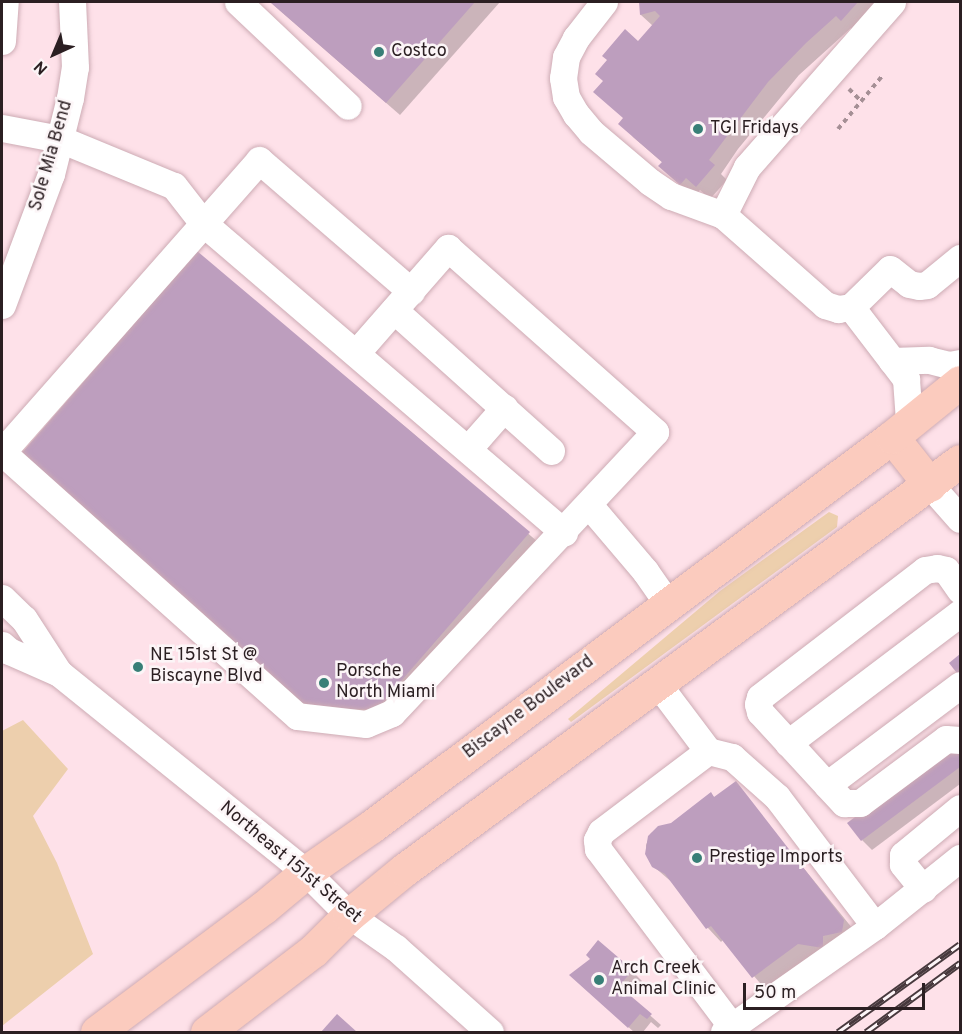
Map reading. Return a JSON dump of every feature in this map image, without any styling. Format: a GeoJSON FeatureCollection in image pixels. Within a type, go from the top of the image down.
{"type":"FeatureCollection","features":[{"type":"Feature","properties":{"kind":"main road","name":"Biscayne Boulevard"},"geometry":{"type":"LineString","coordinates":[[97,1032],[263,908],[306,872],[372,826],[960,382]]}},
{"type":"Feature","properties":{"kind":"main road"},"geometry":{"type":"LineString","coordinates":[[900,429],[930,485]]}},
{"type":"Feature","properties":{"kind":"main road"},"geometry":{"type":"LineString","coordinates":[[207,1032],[313,951],[349,915],[404,870],[960,461]]}},
{"type":"Feature","properties":{"kind":"street"},"geometry":{"type":"LineString","coordinates":[[2,41],[5,2]]}},
{"type":"Feature","properties":{"kind":"street","name":"Sole Mia Bend"},"geometry":{"type":"LineString","coordinates":[[2,305],[51,174],[60,139],[75,67],[72,2]]}},
{"type":"Feature","properties":{"kind":"street"},"geometry":{"type":"LineString","coordinates":[[238,2],[348,106]]}},
{"type":"Feature","properties":{"kind":"street"},"geometry":{"type":"LineString","coordinates":[[604,2],[576,38],[566,57],[563,78],[566,96],[576,114],[591,132],[650,182],[671,196],[723,215],[825,305],[838,309],[851,308],[890,269],[909,284],[927,285],[960,258]]}},
{"type":"Feature","properties":{"kind":"street"},"geometry":{"type":"LineString","coordinates":[[723,215],[747,167],[892,2]]}},
{"type":"Feature","properties":{"kind":"street"},"geometry":{"type":"LineString","coordinates":[[2,128],[60,139],[174,186],[202,222],[564,532]]}},
{"type":"Feature","properties":{"kind":"street"},"geometry":{"type":"LineString","coordinates":[[356,353],[402,300],[448,248],[655,432],[564,532],[392,713],[366,724],[297,716],[2,452],[202,222],[259,160],[402,300],[504,408],[550,451]]}},
{"type":"Feature","properties":{"kind":"street"},"geometry":{"type":"LineString","coordinates":[[851,308],[906,379],[900,429]]}},
{"type":"Feature","properties":{"kind":"street"},"geometry":{"type":"LineString","coordinates":[[892,361],[929,360],[950,365],[960,363]]}},
{"type":"Feature","properties":{"kind":"street"},"geometry":{"type":"LineString","coordinates":[[468,449],[504,408]]}},
{"type":"Feature","properties":{"kind":"street"},"geometry":{"type":"LineString","coordinates":[[930,485],[960,519]]}},
{"type":"Feature","properties":{"kind":"street"},"geometry":{"type":"LineString","coordinates":[[589,505],[645,571],[668,604]]}},
{"type":"Feature","properties":{"kind":"street"},"geometry":{"type":"LineString","coordinates":[[960,590],[946,570],[937,568],[925,570],[760,697],[758,704],[760,712],[844,803],[860,803],[946,739],[960,740]]}},
{"type":"Feature","properties":{"kind":"street","name":"Northeast 151st Street"},"geometry":{"type":"LineString","coordinates":[[2,598],[24,619],[59,673]]}},
{"type":"Feature","properties":{"kind":"street"},"geometry":{"type":"LineString","coordinates":[[788,743],[960,613]]}},
{"type":"Feature","properties":{"kind":"street","name":"Northeast 151st Street"},"geometry":{"type":"LineString","coordinates":[[2,645],[9,651],[59,673],[306,872],[349,915],[396,948],[490,1032]]}},
{"type":"Feature","properties":{"kind":"street"},"geometry":{"type":"LineString","coordinates":[[657,683],[708,751],[732,758],[777,797],[875,926]]}},
{"type":"Feature","properties":{"kind":"street"},"geometry":{"type":"LineString","coordinates":[[827,785],[960,685]]}},
{"type":"Feature","properties":{"kind":"street"},"geometry":{"type":"LineString","coordinates":[[708,751],[601,832],[597,840],[598,849],[728,1030],[875,926],[960,858]]}},
{"type":"Feature","properties":{"kind":"street"},"geometry":{"type":"LineString","coordinates":[[923,889],[903,864],[903,855],[960,808]]}},
{"type":"Feature","properties":{"kind":"path"},"geometry":{"type":"LineString","coordinates":[[837,129],[883,75]]}},
{"type":"Feature","properties":{"kind":"path"},"geometry":{"type":"LineString","coordinates":[[843,82],[860,100]]}},
{"type":"Feature","properties":{"kind":"shaded area"},"geometry":{"type":"Polygon","coordinates":[[[829,512],[838,516],[837,527],[571,722],[568,719],[720,591],[829,512]]]}},
{"type":"Feature","properties":{"kind":"shaded area"},"geometry":{"type":"Polygon","coordinates":[[[23,720],[68,769],[33,816],[57,863],[93,954],[2,1026],[2,731],[23,720]]]}},
{"type":"Feature","properties":{"kind":"building","name":"Costco"},"geometry":{"type":"Polygon","coordinates":[[[270,2],[475,2],[386,103],[270,2]]]}},
{"type":"Feature","properties":{"kind":"building"},"geometry":{"type":"Polygon","coordinates":[[[639,2],[858,2],[841,21],[836,16],[768,82],[709,160],[715,165],[696,187],[686,178],[680,185],[658,166],[662,162],[618,124],[623,118],[593,92],[603,81],[595,74],[607,60],[602,56],[625,29],[638,41],[660,16],[655,11],[640,15],[639,2]]]}},
{"type":"Feature","properties":{"kind":"building"},"geometry":{"type":"Polygon","coordinates":[[[197,251],[530,532],[377,709],[305,709],[20,455],[197,251]]]}},
{"type":"Feature","properties":{"kind":"building"},"geometry":{"type":"Polygon","coordinates":[[[960,654],[960,677],[949,663],[960,654]]]}},
{"type":"Feature","properties":{"kind":"building"},"geometry":{"type":"Polygon","coordinates":[[[952,745],[960,756],[960,767],[861,841],[847,823],[952,745]]]}},
{"type":"Feature","properties":{"kind":"building"},"geometry":{"type":"Polygon","coordinates":[[[736,781],[844,920],[842,932],[823,936],[823,948],[798,944],[752,978],[711,926],[706,929],[665,874],[652,867],[645,854],[648,836],[658,826],[671,823],[711,792],[714,797],[736,781]]]}},
{"type":"Feature","properties":{"kind":"building","name":"Arch Creek Animal Clinic"},"geometry":{"type":"Polygon","coordinates":[[[598,940],[633,970],[619,986],[652,1014],[647,1019],[640,1014],[628,1028],[569,975],[590,959],[586,955],[598,940]]]}},
{"type":"Feature","properties":{"kind":"building"},"geometry":{"type":"Polygon","coordinates":[[[337,1014],[357,1032],[321,1032],[337,1014]]]}},
{"type":"Feature","properties":{"kind":"railway"},"geometry":{"type":"LineString","coordinates":[[838,1032],[960,944]]}},
{"type":"Feature","properties":{"kind":"railway"},"geometry":{"type":"LineString","coordinates":[[866,1032],[960,963]]}},
{"type":"Feature","properties":{"kind":"place","name":"Costco"},"geometry":{"type":"Point","coordinates":[379,52]}},
{"type":"Feature","properties":{"kind":"place","name":"TGI Fridays"},"geometry":{"type":"Point","coordinates":[698,129]}},
{"type":"Feature","properties":{"kind":"place","name":"NE 151st St @ Biscayne Blvd"},"geometry":{"type":"Point","coordinates":[138,667]}},
{"type":"Feature","properties":{"kind":"place","name":"Porsche North Miami"},"geometry":{"type":"Point","coordinates":[324,683]}},
{"type":"Feature","properties":{"kind":"place","name":"Prestige Imports"},"geometry":{"type":"Point","coordinates":[697,858]}},
{"type":"Feature","properties":{"kind":"place","name":"Arch Creek Animal Clinic"},"geometry":{"type":"Point","coordinates":[599,980]}}]}
